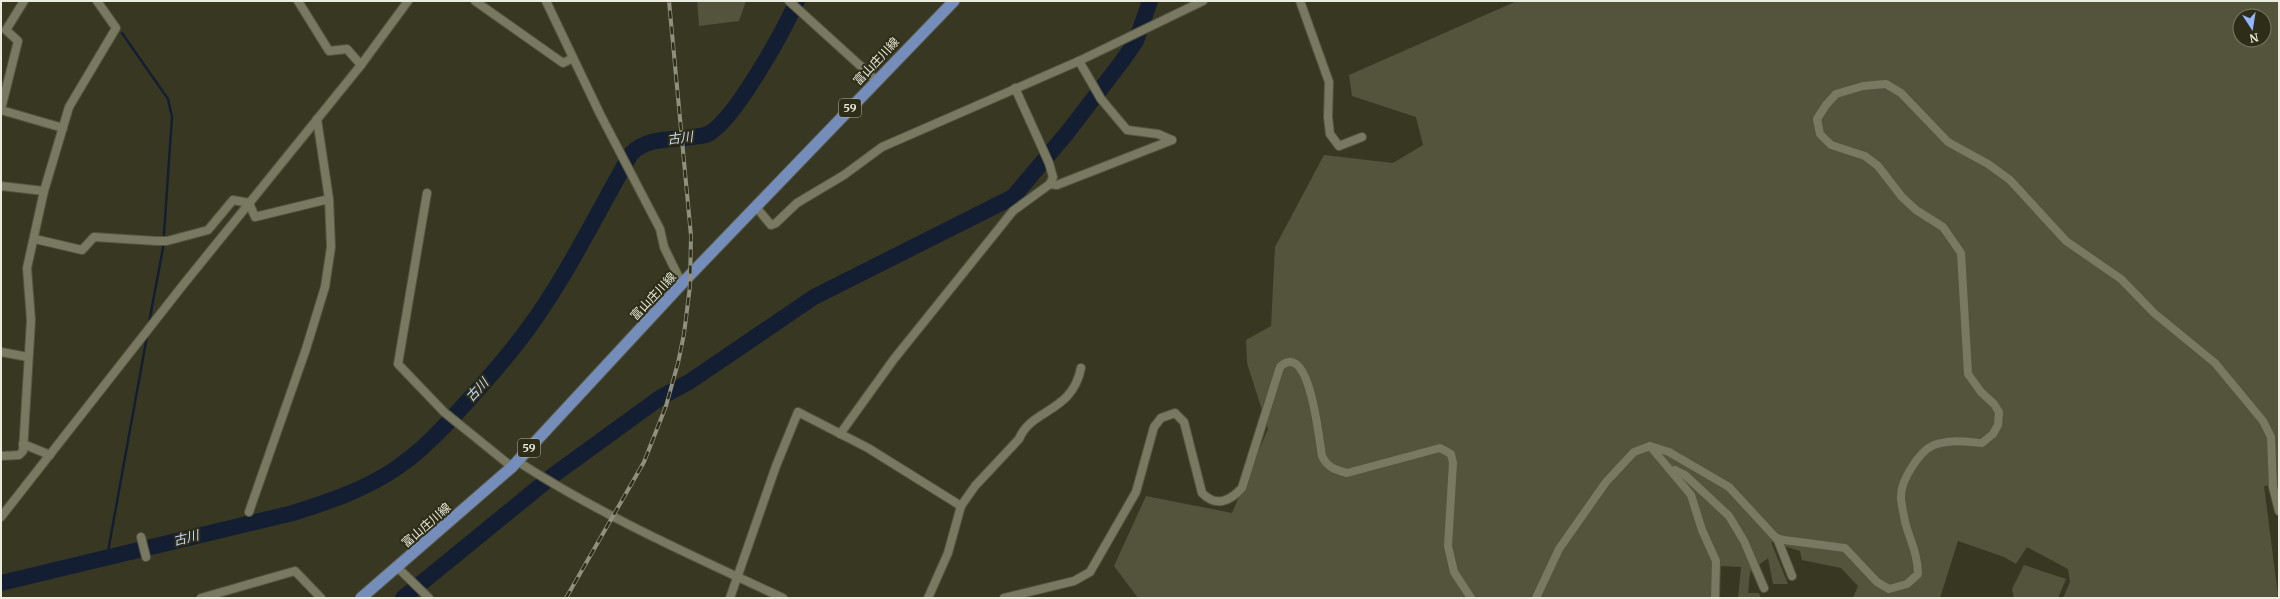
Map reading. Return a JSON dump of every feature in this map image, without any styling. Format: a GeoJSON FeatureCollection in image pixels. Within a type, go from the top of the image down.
{"type":"FeatureCollection","features":[{"type":"Feature","properties":{"kind":"main road","name":"富山庄川線"},"geometry":{"type":"LineString","coordinates":[[361,598],[514,464],[682,284],[876,80],[954,1]]}},
{"type":"Feature","properties":{"kind":"street"},"geometry":{"type":"LineString","coordinates":[[24,1],[4,29],[18,41],[1,109],[63,128]]}},
{"type":"Feature","properties":{"kind":"street"},"geometry":{"type":"LineString","coordinates":[[1,456],[19,455],[23,451],[31,320],[27,268],[35,240],[44,191],[69,107],[116,28],[98,1]]}},
{"type":"Feature","properties":{"kind":"street"},"geometry":{"type":"LineString","coordinates":[[309,1],[300,3],[329,51],[347,49],[360,65]]}},
{"type":"Feature","properties":{"kind":"street"},"geometry":{"type":"LineString","coordinates":[[1,517],[249,203],[318,119],[408,1]]}},
{"type":"Feature","properties":{"kind":"street"},"geometry":{"type":"LineString","coordinates":[[475,1],[563,63],[573,58]]}},
{"type":"Feature","properties":{"kind":"street"},"geometry":{"type":"LineString","coordinates":[[546,1],[573,58],[660,229],[664,247],[682,284]]}},
{"type":"Feature","properties":{"kind":"street"},"geometry":{"type":"LineString","coordinates":[[789,1],[876,80]]}},
{"type":"Feature","properties":{"kind":"street"},"geometry":{"type":"LineString","coordinates":[[756,207],[771,225],[776,223],[797,203],[844,175],[882,147],[1079,61],[1203,1]]}},
{"type":"Feature","properties":{"kind":"street"},"geometry":{"type":"LineString","coordinates":[[1300,1],[1329,82],[1328,117],[1330,134],[1339,146],[1362,137]]}},
{"type":"Feature","properties":{"kind":"street"},"geometry":{"type":"LineString","coordinates":[[1050,184],[1057,185],[1172,140],[1158,134],[1126,130],[1101,99],[1079,61]]}},
{"type":"Feature","properties":{"kind":"street"},"geometry":{"type":"LineString","coordinates":[[1538,596],[1559,548],[1606,482],[1634,452],[1650,446],[1669,452],[1728,488],[1741,498],[1768,531],[1778,538],[1845,548],[1877,582],[1889,589],[1907,584],[1918,574],[1918,560],[1905,522],[1901,496],[1907,476],[1920,456],[1933,445],[1952,441],[1982,443],[1993,434],[1998,425],[1999,412],[1994,404],[1981,392],[1968,374],[1961,253],[1943,226],[1916,210],[1902,197],[1878,166],[1865,156],[1831,145],[1820,134],[1817,119],[1826,105],[1836,94],[1863,86],[1886,84],[1901,93],[1948,142],[1988,164],[2010,180],[2066,241],[2121,279],[2154,314],[2215,363],[2263,421],[2271,437],[2273,487],[2279,511]]}},
{"type":"Feature","properties":{"kind":"street"},"geometry":{"type":"LineString","coordinates":[[840,434],[894,359],[1013,211],[1050,184],[1053,177],[1049,164],[1015,88]]}},
{"type":"Feature","properties":{"kind":"street"},"geometry":{"type":"LineString","coordinates":[[250,512],[326,287],[331,247],[329,199],[318,119]]}},
{"type":"Feature","properties":{"kind":"street"},"geometry":{"type":"LineString","coordinates":[[1,186],[44,191]]}},
{"type":"Feature","properties":{"kind":"street"},"geometry":{"type":"LineString","coordinates":[[427,193],[398,364],[444,412],[514,464],[538,474],[555,485],[783,598]]}},
{"type":"Feature","properties":{"kind":"street"},"geometry":{"type":"LineString","coordinates":[[249,203],[255,217],[329,199]]}},
{"type":"Feature","properties":{"kind":"street"},"geometry":{"type":"LineString","coordinates":[[35,240],[82,250],[94,237],[167,241],[208,230],[233,200],[249,203]]}},
{"type":"Feature","properties":{"kind":"street"},"geometry":{"type":"LineString","coordinates":[[1,352],[28,358]]}},
{"type":"Feature","properties":{"kind":"street"},"geometry":{"type":"LineString","coordinates":[[1004,598],[1074,581],[1090,572],[1136,492],[1154,427],[1161,418],[1175,413],[1184,422],[1202,493],[1208,499],[1216,502],[1225,502],[1234,496],[1242,488],[1280,367],[1285,362],[1291,361],[1298,364],[1308,380],[1322,456],[1326,463],[1336,471],[1347,472],[1440,448],[1451,454],[1453,464],[1448,546],[1454,572],[1471,598]]}},
{"type":"Feature","properties":{"kind":"street"},"geometry":{"type":"LineString","coordinates":[[928,598],[948,552],[961,506],[975,486],[1019,439],[1022,432],[1030,423],[1066,399],[1079,379],[1081,368]]}},
{"type":"Feature","properties":{"kind":"street"},"geometry":{"type":"LineString","coordinates":[[730,598],[776,466],[798,412],[868,448],[961,506]]}},
{"type":"Feature","properties":{"kind":"street"},"geometry":{"type":"LineString","coordinates":[[23,444],[50,455]]}},
{"type":"Feature","properties":{"kind":"street"},"geometry":{"type":"LineString","coordinates":[[1650,446],[1691,495],[1702,530],[1716,561],[1715,598]]}},
{"type":"Feature","properties":{"kind":"street"},"geometry":{"type":"LineString","coordinates":[[1667,465],[1684,475],[1729,516],[1744,541],[1764,588]]}},
{"type":"Feature","properties":{"kind":"street"},"geometry":{"type":"LineString","coordinates":[[141,537],[146,557]]}},
{"type":"Feature","properties":{"kind":"street"},"geometry":{"type":"LineString","coordinates":[[1778,538],[1792,576]]}},
{"type":"Feature","properties":{"kind":"street"},"geometry":{"type":"LineString","coordinates":[[397,567],[429,598]]}},
{"type":"Feature","properties":{"kind":"street"},"geometry":{"type":"LineString","coordinates":[[201,598],[295,571],[320,598]]}},
{"type":"Feature","properties":{"kind":"green space"},"geometry":{"type":"Polygon","coordinates":[[[697,1],[746,1],[739,21],[699,26],[697,1]]]}},
{"type":"Feature","properties":{"kind":"green space"},"geometry":{"type":"Polygon","coordinates":[[[1517,1],[2279,1],[2279,486],[2264,486],[2278,595],[2276,598],[2063,598],[2070,582],[2068,569],[2027,547],[2016,564],[2004,557],[1958,541],[1940,598],[1853,598],[1858,586],[1841,568],[1802,560],[1800,551],[1771,542],[1788,584],[1773,584],[1768,558],[1750,572],[1748,593],[1759,593],[1761,598],[1738,598],[1741,567],[1719,566],[1717,598],[1138,598],[1114,566],[1146,496],[1232,513],[1268,429],[1247,363],[1246,340],[1271,326],[1275,247],[1324,155],[1393,163],[1423,145],[1416,117],[1352,96],[1349,75],[1517,1]]]}},
{"type":"Feature","properties":{"kind":"green space"},"geometry":{"type":"Polygon","coordinates":[[[2024,565],[2066,579],[2058,598],[2014,598],[2012,589],[2024,565]]]}},
{"type":"Feature","properties":{"kind":"waterway","name":"古川"},"geometry":{"type":"LineString","coordinates":[[1,583],[293,513],[332,500],[358,489],[371,483],[405,462],[423,447],[448,422],[490,376],[522,336],[558,284],[631,154],[637,149],[652,142],[705,135],[719,125],[745,93],[758,73],[797,1]]}},
{"type":"Feature","properties":{"kind":"waterway"},"geometry":{"type":"LineString","coordinates":[[403,598],[555,474],[661,397],[689,382],[814,297],[1013,197],[1067,133],[1123,60],[1136,41],[1150,1]]}},
{"type":"Feature","properties":{"kind":"waterway"},"geometry":{"type":"LineString","coordinates":[[122,33],[168,99],[172,117],[163,248],[149,323]]}},
{"type":"Feature","properties":{"kind":"waterway"},"geometry":{"type":"LineString","coordinates":[[107,557],[147,336]]}},
{"type":"Feature","properties":{"kind":"railway"},"geometry":{"type":"LineString","coordinates":[[566,598],[644,462],[666,406],[678,363],[684,334],[690,286],[691,236],[669,1]]}}]}
